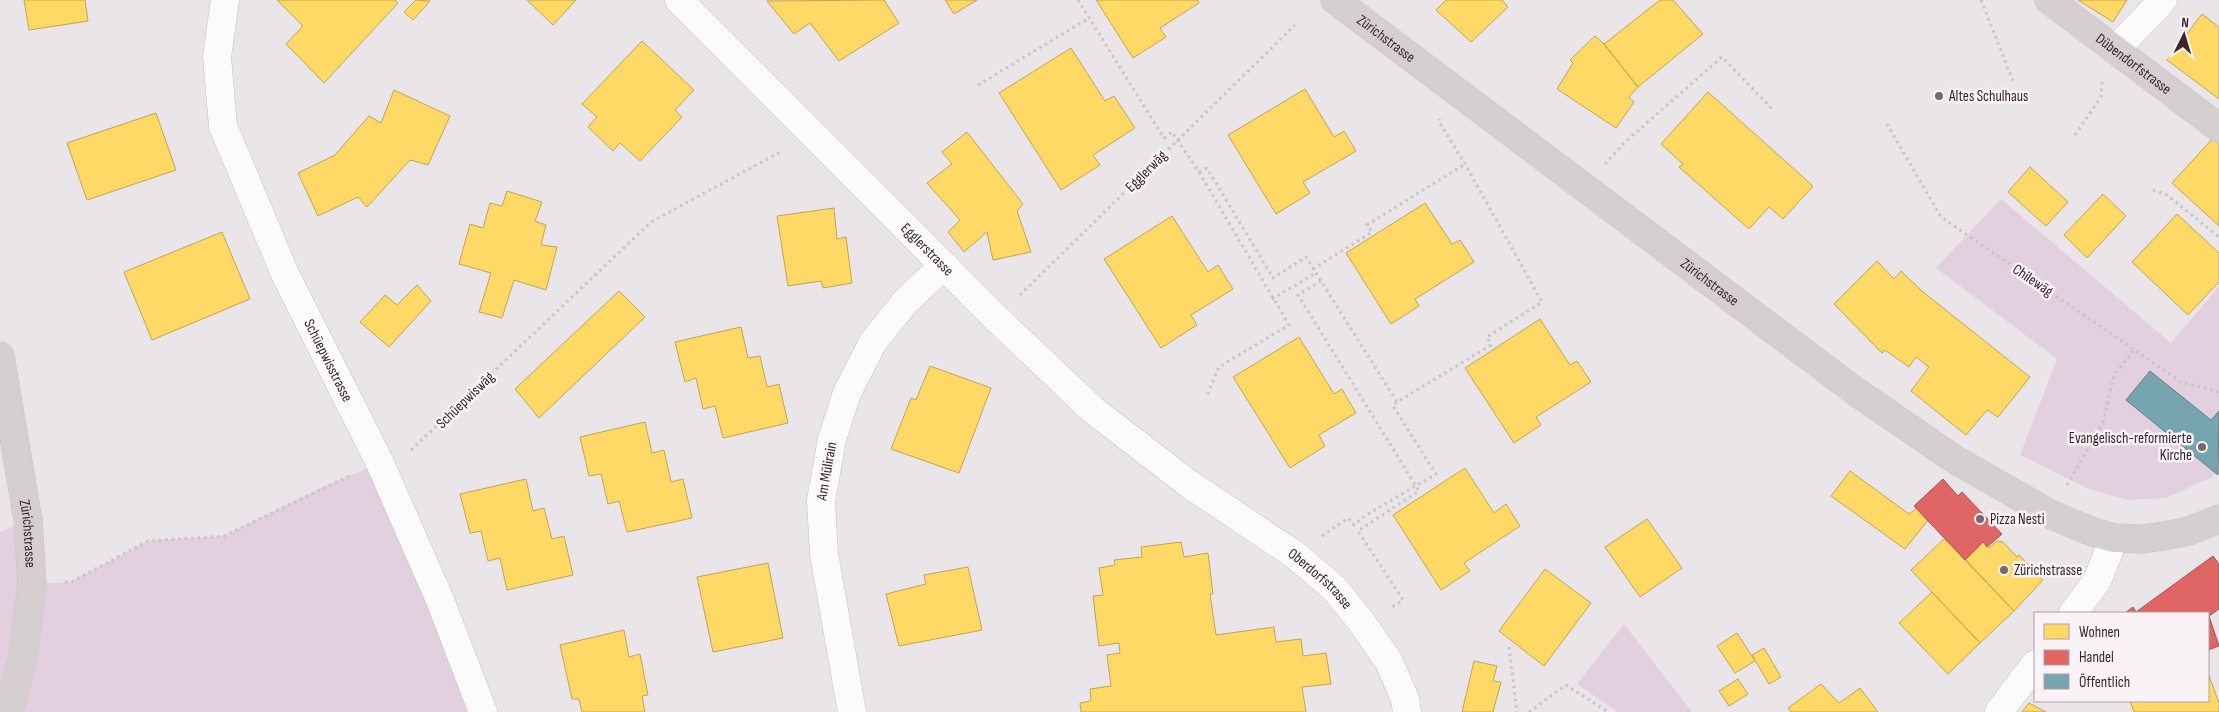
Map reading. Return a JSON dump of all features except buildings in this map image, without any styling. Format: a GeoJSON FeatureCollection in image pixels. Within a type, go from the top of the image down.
{"type":"FeatureCollection","features":[{"type":"Feature","properties":{"kind":"main road","name":"Zürichstrasse"},"geometry":{"type":"LineString","coordinates":[[1334,0],[1855,391],[1954,459],[2052,515],[2093,532],[2114,538],[2142,539],[2164,536],[2218,522]]}},
{"type":"Feature","properties":{"kind":"main road","name":"Dübendorfstrasse"},"geometry":{"type":"LineString","coordinates":[[2049,0],[2219,128]]}},
{"type":"Feature","properties":{"kind":"main road","name":"Zürichstrasse"},"geometry":{"type":"LineString","coordinates":[[0,356],[28,520],[32,584],[23,656],[9,712]]}},
{"type":"Feature","properties":{"kind":"street","name":"Schüepwisstrasse"},"geometry":{"type":"LineString","coordinates":[[225,0],[217,57],[223,126],[285,274],[380,463],[440,600],[483,712]]}},
{"type":"Feature","properties":{"kind":"street","name":"Egglerstrasse"},"geometry":{"type":"LineString","coordinates":[[680,0],[996,318],[1093,410],[1190,484]]}},
{"type":"Feature","properties":{"kind":"street"},"geometry":{"type":"LineString","coordinates":[[2115,50],[2163,0]]}},
{"type":"Feature","properties":{"kind":"street","name":"Am Mülirain"},"geometry":{"type":"LineString","coordinates":[[852,712],[824,554],[821,501],[832,439],[847,393],[873,342],[905,302],[944,265]]}},
{"type":"Feature","properties":{"kind":"street","name":"Oberdorfstrasse"},"geometry":{"type":"LineString","coordinates":[[1190,484],[1294,555],[1334,588],[1364,624],[1389,662],[1405,699],[1408,712]]}},
{"type":"Feature","properties":{"kind":"street"},"geometry":{"type":"LineString","coordinates":[[2074,612],[2097,581],[2114,538]]}},
{"type":"Feature","properties":{"kind":"street"},"geometry":{"type":"LineString","coordinates":[[1999,712],[2034,665]]}},
{"type":"Feature","properties":{"kind":"path"},"geometry":{"type":"LineString","coordinates":[[1078,0],[1164,138],[1172,132],[1199,172],[1289,325],[1219,367],[1206,398]]}},
{"type":"Feature","properties":{"kind":"path"},"geometry":{"type":"LineString","coordinates":[[1981,0],[2013,81]]}},
{"type":"Feature","properties":{"kind":"path"},"geometry":{"type":"LineString","coordinates":[[978,84],[1089,18]]}},
{"type":"Feature","properties":{"kind":"path","name":"Egglerwäg"},"geometry":{"type":"LineString","coordinates":[[996,318],[1296,25]]}},
{"type":"Feature","properties":{"kind":"path"},"geometry":{"type":"LineString","coordinates":[[1606,162],[1625,142],[1722,57],[1773,110]]}},
{"type":"Feature","properties":{"kind":"path"},"geometry":{"type":"LineString","coordinates":[[2075,134],[2102,97],[2102,82]]}},
{"type":"Feature","properties":{"kind":"path","name":"Chilewäg"},"geometry":{"type":"LineString","coordinates":[[1887,124],[1941,217],[2181,382],[2219,392]]}},
{"type":"Feature","properties":{"kind":"path","name":"Schüepwiswäg"},"geometry":{"type":"LineString","coordinates":[[71,582],[148,541],[224,536],[323,487],[412,450],[651,222],[814,134]]}},
{"type":"Feature","properties":{"kind":"path"},"geometry":{"type":"LineString","coordinates":[[1294,555],[1348,518],[1354,525],[1363,517],[1436,474],[1394,406],[1491,345],[1487,337],[1542,302],[1465,164],[1367,225],[1372,232],[1313,268]]}},
{"type":"Feature","properties":{"kind":"path"},"geometry":{"type":"LineString","coordinates":[[1199,172],[1207,168],[1273,278],[1306,258],[1398,402]]}},
{"type":"Feature","properties":{"kind":"path"},"geometry":{"type":"LineString","coordinates":[[2153,190],[2167,195],[2219,237]]}},
{"type":"Feature","properties":{"kind":"path"},"geometry":{"type":"LineString","coordinates":[[1272,299],[1316,273]]}},
{"type":"Feature","properties":{"kind":"path"},"geometry":{"type":"LineString","coordinates":[[1321,281],[1298,295],[1419,491],[1358,531],[1403,600],[1364,624]]}},
{"type":"Feature","properties":{"kind":"path"},"geometry":{"type":"LineString","coordinates":[[2074,473],[2103,422],[2114,375],[2134,350]]}},
{"type":"Feature","properties":{"kind":"path"},"geometry":{"type":"LineString","coordinates":[[1509,647],[1517,712]]}},
{"type":"Feature","properties":{"kind":"path"},"geometry":{"type":"LineString","coordinates":[[1529,712],[1566,684],[1608,712]]}},
{"type":"Feature","properties":{"kind":"shaded area"},"geometry":{"type":"Polygon","coordinates":[[[2001,199],[2171,343],[2219,286],[2219,469],[2212,477],[2166,498],[2127,500],[2086,488],[2020,455],[2057,359],[1936,268],[2001,199]]]}},
{"type":"Feature","properties":{"kind":"shaded area"},"geometry":{"type":"Polygon","coordinates":[[[380,463],[483,712],[0,712],[0,532],[28,520],[32,584],[71,582],[148,541],[224,536],[323,487],[380,463]]]}},
{"type":"Feature","properties":{"kind":"shaded area"},"geometry":{"type":"Polygon","coordinates":[[[1624,624],[1692,712],[1618,712],[1577,684],[1624,624]]]}},
{"type":"Feature","properties":{"kind":"place","name":"Altes Schulhaus"},"geometry":{"type":"Point","coordinates":[1939,96]}},
{"type":"Feature","properties":{"kind":"place","name":"Evangelisch-reformierte Kirche"},"geometry":{"type":"Point","coordinates":[2202,447]}},
{"type":"Feature","properties":{"kind":"place","name":"Pizza Nesti"},"geometry":{"type":"Point","coordinates":[1980,519]}},
{"type":"Feature","properties":{"kind":"place","name":"Zürichstrasse"},"geometry":{"type":"Point","coordinates":[2004,570]}}]}
